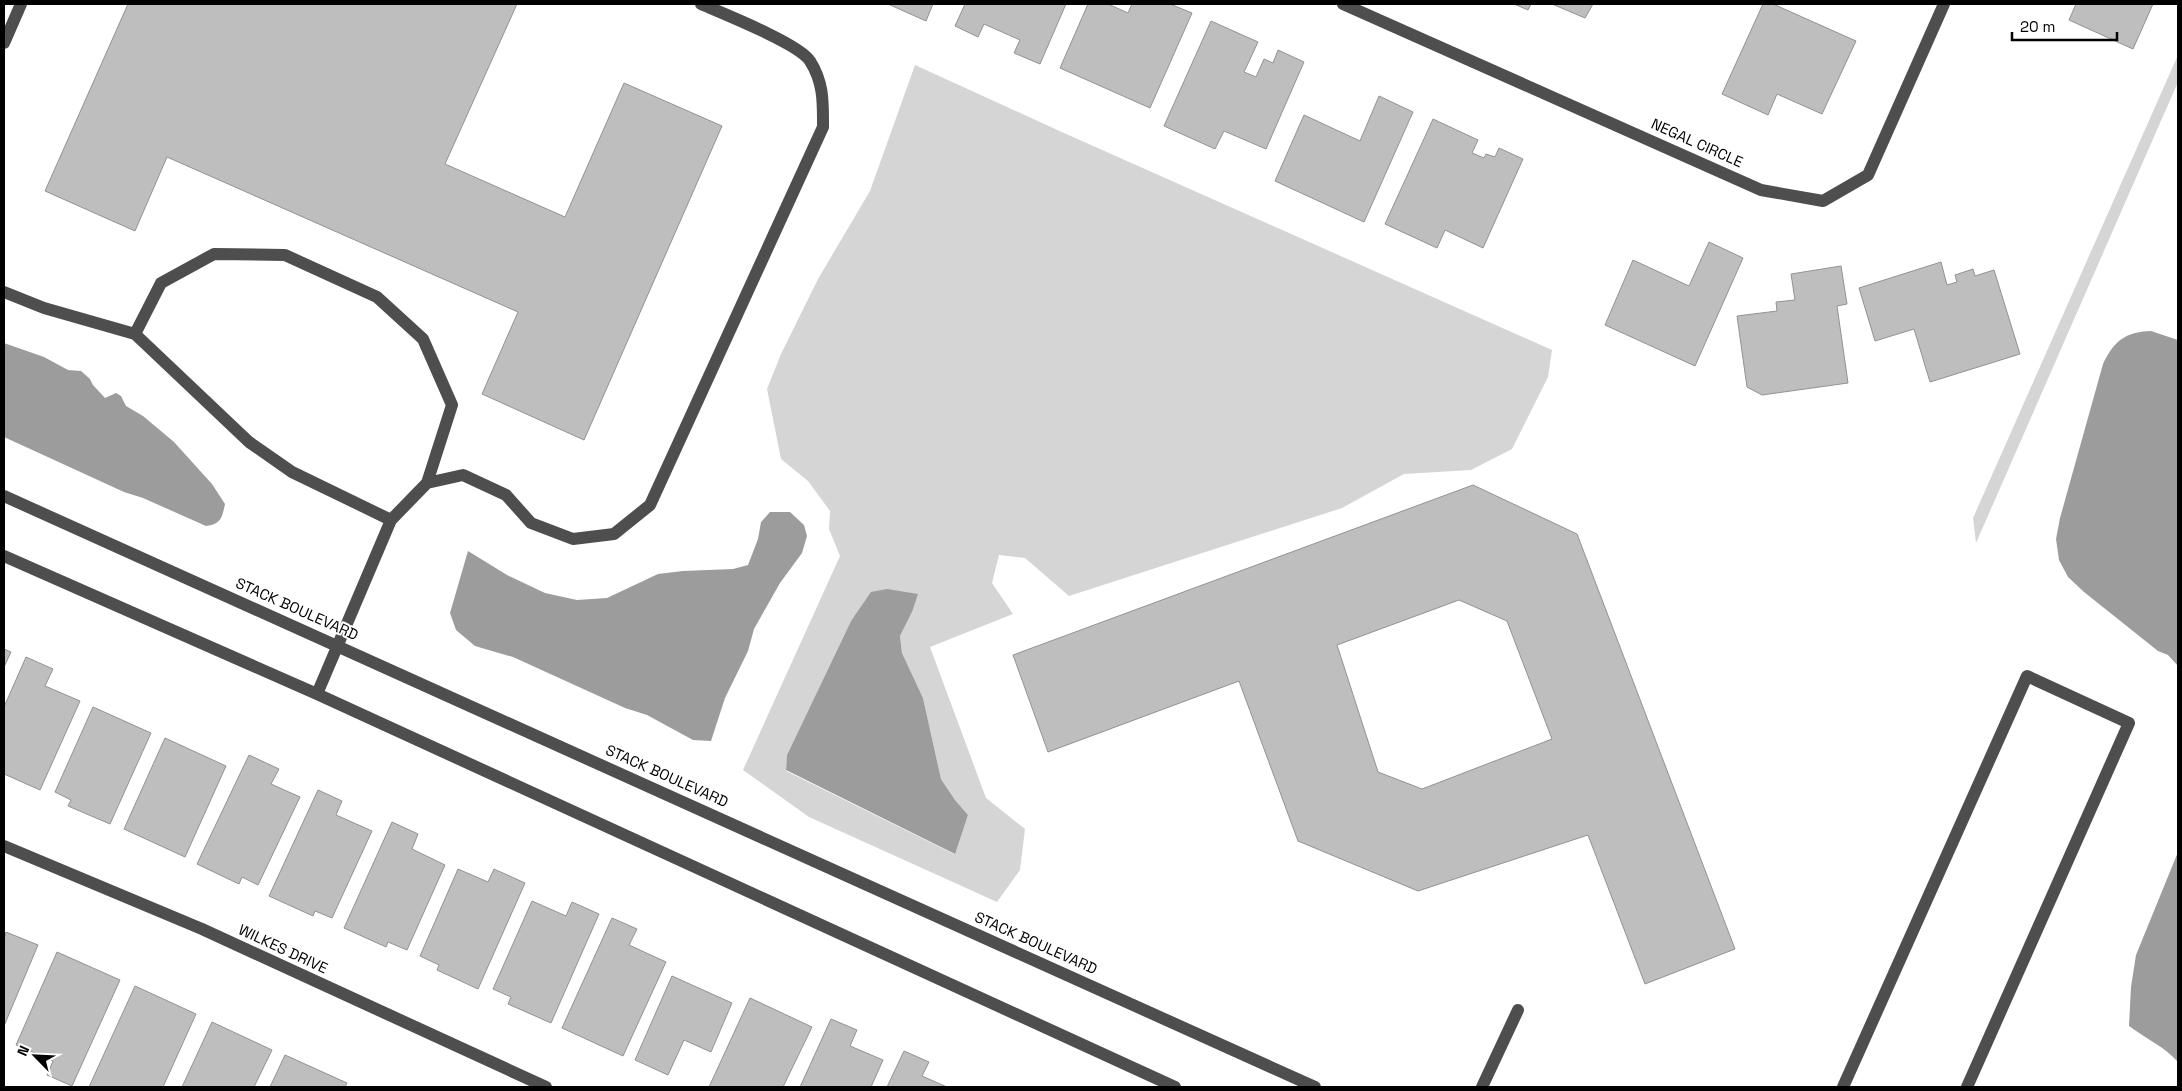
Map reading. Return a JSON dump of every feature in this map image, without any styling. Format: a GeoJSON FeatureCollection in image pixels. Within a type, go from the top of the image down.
{"type":"FeatureCollection","features":[{"type":"Feature","properties":{"kind":"street"},"geometry":{"type":"LineString","coordinates":[[4,43],[21,4]]}},
{"type":"Feature","properties":{"kind":"street"},"geometry":{"type":"LineString","coordinates":[[427,484],[463,474],[506,495],[531,523],[573,539],[614,534],[650,505],[823,127],[824,93],[809,59],[776,37],[701,4]]}},
{"type":"Feature","properties":{"kind":"street","name":"NEGAL CIRCLE"},"geometry":{"type":"LineString","coordinates":[[1343,4],[1761,190],[1823,201],[1868,175],[1944,4]]}},
{"type":"Feature","properties":{"kind":"street"},"geometry":{"type":"LineString","coordinates":[[135,334],[161,283],[214,254],[286,255],[376,297],[422,340],[452,405],[427,484],[392,520],[316,694]]}},
{"type":"Feature","properties":{"kind":"street"},"geometry":{"type":"LineString","coordinates":[[4,292],[44,308],[135,334],[249,442],[292,472],[392,520]]}},
{"type":"Feature","properties":{"kind":"street","name":"STACK BOULEVARD"},"geometry":{"type":"LineString","coordinates":[[4,496],[1315,1087]]}},
{"type":"Feature","properties":{"kind":"street"},"geometry":{"type":"LineString","coordinates":[[4,556],[316,694],[1175,1087]]}},
{"type":"Feature","properties":{"kind":"street"},"geometry":{"type":"LineString","coordinates":[[1843,1087],[2027,676],[2129,723],[1967,1087]]}},
{"type":"Feature","properties":{"kind":"street","name":"WILKES DRIVE"},"geometry":{"type":"LineString","coordinates":[[4,846],[202,929],[546,1087]]}},
{"type":"Feature","properties":{"kind":"street"},"geometry":{"type":"LineString","coordinates":[[1482,1087],[1518,1010]]}},
{"type":"Feature","properties":{"kind":"shaded area"},"geometry":{"type":"Polygon","coordinates":[[[2178,55],[2178,82],[1976,543],[1973,518],[2178,55]]]}},
{"type":"Feature","properties":{"kind":"shaded area"},"geometry":{"type":"Polygon","coordinates":[[[915,65],[1552,350],[1548,377],[1512,449],[1471,470],[1404,474],[1342,508],[1069,596],[1025,558],[999,555],[992,583],[1013,614],[930,647],[986,798],[1025,829],[1020,870],[997,902],[809,817],[743,770],[840,556],[829,529],[830,511],[808,481],[781,459],[767,389],[781,354],[818,279],[870,191],[915,65]],[[912,612],[851,621],[787,755],[786,771],[954,854],[968,815],[941,779],[923,698],[902,653],[900,636],[912,612]]]}},
{"type":"Feature","properties":{"kind":"shaded area"},"geometry":{"type":"Polygon","coordinates":[[[2151,331],[2178,340],[2178,666],[2168,655],[2158,651],[2068,577],[2059,560],[2056,539],[2060,518],[2103,364],[2111,349],[2121,339],[2134,333],[2151,331]]]}},
{"type":"Feature","properties":{"kind":"shaded area"},"geometry":{"type":"Polygon","coordinates":[[[4,343],[44,357],[68,370],[81,371],[105,398],[116,393],[121,396],[126,406],[143,416],[174,442],[212,484],[225,504],[220,520],[215,524],[206,526],[143,498],[124,492],[4,437],[4,343]]]}},
{"type":"Feature","properties":{"kind":"shaded area"},"geometry":{"type":"Polygon","coordinates":[[[770,512],[790,512],[804,525],[807,536],[802,553],[780,583],[754,629],[748,651],[725,698],[711,741],[693,740],[647,715],[625,708],[513,657],[475,646],[456,630],[450,613],[468,551],[507,575],[545,593],[577,600],[607,598],[658,574],[733,569],[748,565],[758,539],[761,522],[770,512]]]}},
{"type":"Feature","properties":{"kind":"shaded area"},"geometry":{"type":"Polygon","coordinates":[[[887,589],[918,594],[912,612],[900,636],[902,653],[923,698],[941,779],[968,815],[955,854],[786,770],[787,755],[851,621],[871,592],[887,589]]]}},
{"type":"Feature","properties":{"kind":"shaded area"},"geometry":{"type":"Polygon","coordinates":[[[2178,852],[2178,1062],[2161,1047],[2129,1026],[2131,987],[2136,955],[2178,852]]]}},
{"type":"Feature","properties":{"kind":"building"},"geometry":{"type":"Polygon","coordinates":[[[128,4],[517,4],[445,164],[565,217],[624,83],[722,126],[584,440],[482,394],[518,312],[167,157],[135,231],[45,191],[128,4]]]}},
{"type":"Feature","properties":{"kind":"building"},"geometry":{"type":"Polygon","coordinates":[[[888,4],[933,4],[926,21],[888,4]]]}},
{"type":"Feature","properties":{"kind":"building"},"geometry":{"type":"Polygon","coordinates":[[[965,4],[1066,4],[1040,64],[1014,53],[1020,40],[984,24],[978,37],[955,26],[965,4]]]}},
{"type":"Feature","properties":{"kind":"building"},"geometry":{"type":"Polygon","coordinates":[[[1088,4],[1108,4],[1128,13],[1132,4],[1170,4],[1192,13],[1150,108],[1060,68],[1088,4]]]}},
{"type":"Feature","properties":{"kind":"building"},"geometry":{"type":"Polygon","coordinates":[[[1514,4],[1531,4],[1528,10],[1514,4]]]}},
{"type":"Feature","properties":{"kind":"building"},"geometry":{"type":"Polygon","coordinates":[[[1552,4],[1593,4],[1585,18],[1552,4]]]}},
{"type":"Feature","properties":{"kind":"building"},"geometry":{"type":"Polygon","coordinates":[[[1763,4],[1773,4],[1856,41],[1822,114],[1777,94],[1768,115],[1722,94],[1763,4]]]}},
{"type":"Feature","properties":{"kind":"building"},"geometry":{"type":"Polygon","coordinates":[[[2076,4],[2153,4],[2133,49],[2069,20],[2076,4]]]}},
{"type":"Feature","properties":{"kind":"building"},"geometry":{"type":"Polygon","coordinates":[[[1211,21],[1258,42],[1244,72],[1256,77],[1264,59],[1273,63],[1278,50],[1304,62],[1266,149],[1224,131],[1215,149],[1164,126],[1211,21]]]}},
{"type":"Feature","properties":{"kind":"building"},"geometry":{"type":"Polygon","coordinates":[[[1379,96],[1413,112],[1364,222],[1275,181],[1304,115],[1360,141],[1379,96]]]}},
{"type":"Feature","properties":{"kind":"building"},"geometry":{"type":"Polygon","coordinates":[[[1433,119],[1478,140],[1472,153],[1484,158],[1486,154],[1495,157],[1499,148],[1523,159],[1483,248],[1445,230],[1437,248],[1385,224],[1433,119]]]}},
{"type":"Feature","properties":{"kind":"building"},"geometry":{"type":"Polygon","coordinates":[[[1709,242],[1743,258],[1695,366],[1605,325],[1633,260],[1689,286],[1709,242]]]}},
{"type":"Feature","properties":{"kind":"building"},"geometry":{"type":"Polygon","coordinates":[[[1941,262],[1947,285],[1957,282],[1955,275],[1973,269],[1975,276],[1994,270],[2020,354],[1930,382],[1914,329],[1875,341],[1859,288],[1941,262]]]}},
{"type":"Feature","properties":{"kind":"building"},"geometry":{"type":"Polygon","coordinates":[[[1841,266],[1847,304],[1837,306],[1848,383],[1762,395],[1747,387],[1737,316],[1777,311],[1776,302],[1795,300],[1791,274],[1841,266]]]}},
{"type":"Feature","properties":{"kind":"building"},"geometry":{"type":"Polygon","coordinates":[[[1473,485],[1577,534],[1735,949],[1645,984],[1588,835],[1418,891],[1298,841],[1239,681],[1048,752],[1013,655],[1473,485]],[[1459,600],[1337,645],[1378,772],[1422,789],[1552,739],[1507,621],[1459,600]]]}},
{"type":"Feature","properties":{"kind":"building"},"geometry":{"type":"Polygon","coordinates":[[[4,649],[11,652],[4,667],[4,649]]]}},
{"type":"Feature","properties":{"kind":"building"},"geometry":{"type":"Polygon","coordinates":[[[26,657],[53,669],[45,686],[80,701],[40,790],[4,774],[4,707],[26,657]]]}},
{"type":"Feature","properties":{"kind":"building"},"geometry":{"type":"Polygon","coordinates":[[[93,707],[151,733],[110,824],[68,806],[71,800],[55,792],[93,707]]]}},
{"type":"Feature","properties":{"kind":"building"},"geometry":{"type":"Polygon","coordinates":[[[165,738],[226,766],[185,857],[124,829],[165,738]]]}},
{"type":"Feature","properties":{"kind":"building"},"geometry":{"type":"Polygon","coordinates":[[[249,755],[279,769],[271,784],[300,797],[258,885],[242,877],[239,884],[197,864],[249,755]]]}},
{"type":"Feature","properties":{"kind":"building"},"geometry":{"type":"Polygon","coordinates":[[[318,790],[342,801],[336,815],[372,831],[332,918],[315,911],[313,916],[269,896],[318,790]]]}},
{"type":"Feature","properties":{"kind":"building"},"geometry":{"type":"Polygon","coordinates":[[[392,822],[418,834],[412,849],[445,865],[407,950],[388,942],[386,947],[344,928],[392,822]]]}},
{"type":"Feature","properties":{"kind":"building"},"geometry":{"type":"Polygon","coordinates":[[[458,869],[488,882],[494,869],[525,883],[478,989],[437,970],[439,965],[420,956],[458,869]]]}},
{"type":"Feature","properties":{"kind":"building"},"geometry":{"type":"Polygon","coordinates":[[[532,901],[566,916],[572,902],[599,914],[551,1023],[508,1004],[511,997],[493,989],[532,901]]]}},
{"type":"Feature","properties":{"kind":"building"},"geometry":{"type":"Polygon","coordinates":[[[612,918],[637,929],[629,945],[666,962],[623,1056],[562,1028],[612,918]]]}},
{"type":"Feature","properties":{"kind":"building"},"geometry":{"type":"Polygon","coordinates":[[[6,932],[38,945],[4,1026],[4,939],[6,932]]]}},
{"type":"Feature","properties":{"kind":"building"},"geometry":{"type":"Polygon","coordinates":[[[57,952],[120,980],[72,1086],[47,1075],[53,1061],[16,1045],[57,952]]]}},
{"type":"Feature","properties":{"kind":"building"},"geometry":{"type":"Polygon","coordinates":[[[672,976],[732,1003],[711,1052],[684,1040],[668,1075],[635,1060],[672,976]]]}},
{"type":"Feature","properties":{"kind":"building"},"geometry":{"type":"Polygon","coordinates":[[[135,986],[196,1014],[163,1087],[89,1087],[135,986]]]}},
{"type":"Feature","properties":{"kind":"building"},"geometry":{"type":"Polygon","coordinates":[[[750,998],[812,1027],[783,1087],[709,1087],[750,998]]]}},
{"type":"Feature","properties":{"kind":"building"},"geometry":{"type":"Polygon","coordinates":[[[831,1019],[857,1030],[850,1046],[883,1060],[871,1087],[800,1087],[831,1019]]]}},
{"type":"Feature","properties":{"kind":"building"},"geometry":{"type":"Polygon","coordinates":[[[212,1022],[272,1050],[254,1087],[182,1087],[212,1022]]]}},
{"type":"Feature","properties":{"kind":"building"},"geometry":{"type":"Polygon","coordinates":[[[904,1051],[929,1062],[922,1076],[947,1087],[887,1087],[904,1051]]]}},
{"type":"Feature","properties":{"kind":"building"},"geometry":{"type":"Polygon","coordinates":[[[285,1055],[347,1083],[345,1087],[270,1087],[285,1055]]]}}]}
